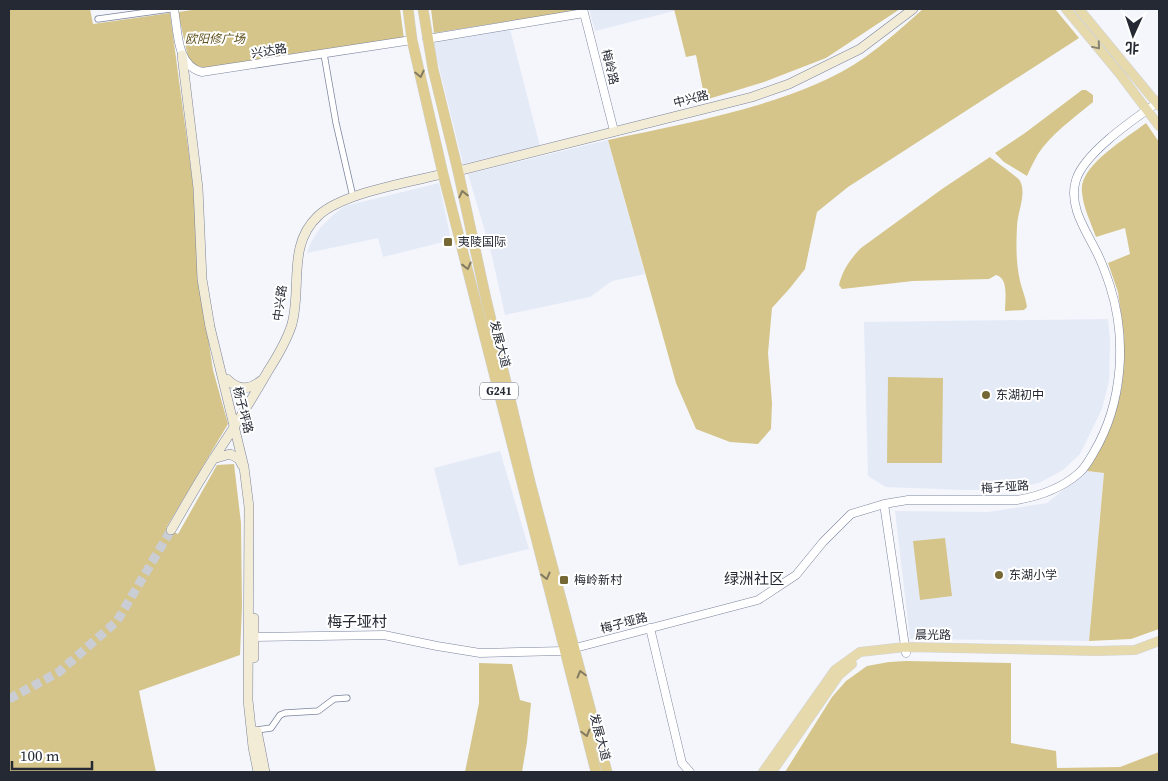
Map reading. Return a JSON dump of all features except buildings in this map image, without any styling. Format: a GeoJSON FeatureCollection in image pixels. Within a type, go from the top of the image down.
{"type":"FeatureCollection","features":[{"type":"Feature","properties":{"kind":"highway","name":"发展大道"},"geometry":{"type":"LineString","coordinates":[[408,9],[412,40],[443,174],[532,518],[607,772]]}},
{"type":"Feature","properties":{"kind":"highway","name":"发展大道"},"geometry":{"type":"LineString","coordinates":[[423,9],[427,39],[486,299],[570,649],[596,772]]}},
{"type":"Feature","properties":{"kind":"main road","name":"中兴路"},"geometry":{"type":"LineString","coordinates":[[458,171],[752,97],[790,84],[860,49],[913,9]]}},
{"type":"Feature","properties":{"kind":"main road"},"geometry":{"type":"LineString","coordinates":[[1066,9],[1159,126]]}},
{"type":"Feature","properties":{"kind":"main road"},"geometry":{"type":"LineString","coordinates":[[1079,9],[1158,104]]}},
{"type":"Feature","properties":{"kind":"main road","name":"杨子坪路"},"geometry":{"type":"LineString","coordinates":[[182,55],[198,188],[202,279],[210,327],[238,423],[249,507],[251,637],[248,700],[253,747],[258,772]]}},
{"type":"Feature","properties":{"kind":"main road","name":"杨子坪路"},"geometry":{"type":"LineString","coordinates":[[188,65],[203,188],[207,275],[225,380]]}},
{"type":"Feature","properties":{"kind":"main road","name":"中兴路"},"geometry":{"type":"LineString","coordinates":[[171,530],[278,355],[292,324],[298,253],[305,233],[317,217],[326,209],[353,197],[443,174]]}},
{"type":"Feature","properties":{"kind":"main road"},"geometry":{"type":"LineString","coordinates":[[225,380],[232,385],[245,389],[256,385],[264,378]]}},
{"type":"Feature","properties":{"kind":"main road"},"geometry":{"type":"LineString","coordinates":[[238,423],[254,505],[251,637],[257,730],[265,772]]}},
{"type":"Feature","properties":{"kind":"main road"},"geometry":{"type":"LineString","coordinates":[[213,459],[230,454],[239,459],[244,467]]}},
{"type":"Feature","properties":{"kind":"main road","name":"晨光路"},"geometry":{"type":"LineString","coordinates":[[763,772],[835,670],[860,652],[905,650],[1135,650],[1159,641]]}},
{"type":"Feature","properties":{"kind":"main road","name":"晨光路"},"geometry":{"type":"LineString","coordinates":[[772,772],[839,675],[861,657],[905,650],[1096,656],[1135,654],[1159,646]]}},
{"type":"Feature","properties":{"kind":"street"},"geometry":{"type":"LineString","coordinates":[[98,19],[172,9],[182,55],[188,65]]}},
{"type":"Feature","properties":{"kind":"street"},"geometry":{"type":"LineString","coordinates":[[427,39],[584,11]]}},
{"type":"Feature","properties":{"kind":"street","name":"梅岭路"},"geometry":{"type":"LineString","coordinates":[[584,11],[614,131]]}},
{"type":"Feature","properties":{"kind":"street","name":"兴达路"},"geometry":{"type":"LineString","coordinates":[[188,65],[198,71],[206,72],[412,40]]}},
{"type":"Feature","properties":{"kind":"street"},"geometry":{"type":"LineString","coordinates":[[324,54],[336,124],[353,197]]}},
{"type":"Feature","properties":{"kind":"street","name":"梅子垭路"},"geometry":{"type":"LineString","coordinates":[[251,637],[384,635],[480,653],[570,649],[758,600],[796,576],[823,542],[851,514],[884,504],[908,500],[1017,500],[1032,497],[1059,487],[1086,465],[1100,441],[1112,407],[1119,369],[1120,336],[1117,311],[1106,272],[1074,203],[1075,182],[1078,174],[1091,156],[1158,104]]}},
{"type":"Feature","properties":{"kind":"street"},"geometry":{"type":"LineString","coordinates":[[884,504],[905,650]]}},
{"type":"Feature","properties":{"kind":"street"},"geometry":{"type":"LineString","coordinates":[[650,628],[682,763],[690,772]]}},
{"type":"Feature","properties":{"kind":"street"},"geometry":{"type":"LineString","coordinates":[[257,730],[271,728],[280,715],[285,713],[318,711],[334,699],[347,698]]}},
{"type":"Feature","properties":{"kind":"shaded area"},"geometry":{"type":"Polygon","coordinates":[[[589,9],[674,9],[674,11],[595,31],[589,9]]]}},
{"type":"Feature","properties":{"kind":"shaded area"},"geometry":{"type":"Polygon","coordinates":[[[510,29],[540,146],[463,164],[433,43],[510,29]]]}},
{"type":"Feature","properties":{"kind":"shaded area"},"geometry":{"type":"Polygon","coordinates":[[[608,140],[645,274],[612,281],[590,297],[505,315],[491,252],[468,174],[608,140]]]}},
{"type":"Feature","properties":{"kind":"shaded area"},"geometry":{"type":"Polygon","coordinates":[[[439,183],[451,240],[383,257],[378,238],[307,253],[311,242],[320,228],[345,206],[439,183]]]}},
{"type":"Feature","properties":{"kind":"shaded area","name":"东湖初中"},"geometry":{"type":"Polygon","coordinates":[[[1108,319],[1110,341],[1109,381],[1102,409],[1080,454],[1063,470],[1039,483],[1006,490],[886,487],[868,476],[864,322],[1108,319]]]}},
{"type":"Feature","properties":{"kind":"shaded area"},"geometry":{"type":"Polygon","coordinates":[[[500,451],[529,549],[459,566],[434,468],[500,451]]]}},
{"type":"Feature","properties":{"kind":"shaded area","name":"东湖小学"},"geometry":{"type":"Polygon","coordinates":[[[1087,471],[1104,473],[1089,641],[910,639],[895,511],[988,512],[1047,503],[1087,471]]]}},
{"type":"Feature","properties":{"kind":"green space"},"geometry":{"type":"Polygon","coordinates":[[[9,9],[90,9],[93,24],[170,13],[193,185],[199,280],[213,370],[228,424],[166,528],[178,534],[217,465],[234,464],[241,523],[242,607],[240,655],[139,691],[156,772],[9,772],[9,9]]]}},
{"type":"Feature","properties":{"kind":"green space","name":"欧阳修广场"},"geometry":{"type":"Polygon","coordinates":[[[199,9],[400,9],[404,39],[205,71],[194,67],[188,57],[178,12],[199,9]]]}},
{"type":"Feature","properties":{"kind":"green space"},"geometry":{"type":"Polygon","coordinates":[[[431,9],[581,9],[581,10],[434,33],[431,9]]]}},
{"type":"Feature","properties":{"kind":"green space"},"geometry":{"type":"Polygon","coordinates":[[[674,9],[900,9],[826,58],[764,82],[705,100],[696,55],[686,57],[674,9]]]}},
{"type":"Feature","properties":{"kind":"green space"},"geometry":{"type":"Polygon","coordinates":[[[923,9],[1055,9],[1079,38],[848,187],[817,212],[805,269],[772,308],[768,353],[772,403],[771,429],[758,444],[730,442],[696,429],[676,383],[608,140],[707,119],[774,100],[807,88],[837,74],[864,58],[923,9]]]}},
{"type":"Feature","properties":{"kind":"green space"},"geometry":{"type":"Polygon","coordinates":[[[1082,90],[1086,90],[1093,95],[1093,102],[1049,140],[1038,154],[1027,176],[1004,162],[995,153],[1025,133],[1082,90]]]}},
{"type":"Feature","properties":{"kind":"green space"},"geometry":{"type":"Polygon","coordinates":[[[1146,123],[1159,142],[1159,629],[1131,639],[1089,641],[1104,473],[1087,471],[1109,427],[1122,386],[1122,322],[1118,292],[1108,263],[1130,254],[1125,228],[1096,237],[1084,203],[1083,182],[1088,172],[1105,153],[1146,123]]]}},
{"type":"Feature","properties":{"kind":"green space"},"geometry":{"type":"Polygon","coordinates":[[[990,157],[1018,179],[1022,186],[1016,247],[1019,274],[1027,307],[1024,310],[1005,311],[1005,285],[1003,280],[996,275],[989,279],[913,281],[842,289],[839,285],[842,275],[850,260],[861,248],[942,189],[990,157]]]}},
{"type":"Feature","properties":{"kind":"green space"},"geometry":{"type":"Polygon","coordinates":[[[888,377],[943,378],[942,463],[887,463],[888,377]]]}},
{"type":"Feature","properties":{"kind":"green space"},"geometry":{"type":"Polygon","coordinates":[[[945,538],[952,596],[920,600],[913,541],[945,538]]]}},
{"type":"Feature","properties":{"kind":"green space"},"geometry":{"type":"Polygon","coordinates":[[[906,661],[1011,663],[1011,743],[1056,751],[1057,768],[1120,767],[1159,752],[1159,772],[785,772],[832,697],[846,681],[867,666],[906,661]]]}},
{"type":"Feature","properties":{"kind":"green space"},"geometry":{"type":"Polygon","coordinates":[[[479,663],[512,664],[520,700],[531,703],[522,772],[465,772],[479,703],[479,663]]]}},
{"type":"Feature","properties":{"kind":"tunnel"},"geometry":{"type":"LineString","coordinates":[[9,699],[59,672],[117,621],[171,530]]}},
{"type":"Feature","properties":{"kind":"place","name":"夷陵国际"},"geometry":{"type":"Point","coordinates":[448,242]}},
{"type":"Feature","properties":{"kind":"place","name":"东湖初中"},"geometry":{"type":"Point","coordinates":[986,395]}},
{"type":"Feature","properties":{"kind":"place","name":"东湖小学"},"geometry":{"type":"Point","coordinates":[999,575]}},
{"type":"Feature","properties":{"kind":"place","name":"梅岭新村"},"geometry":{"type":"Point","coordinates":[564,580]}},
{"type":"Feature","properties":{"kind":"district","name":"绿洲社区"},"geometry":{"type":"Point","coordinates":[754,579]}},
{"type":"Feature","properties":{"kind":"district","name":"梅子垭村"},"geometry":{"type":"Point","coordinates":[357,622]}}]}
